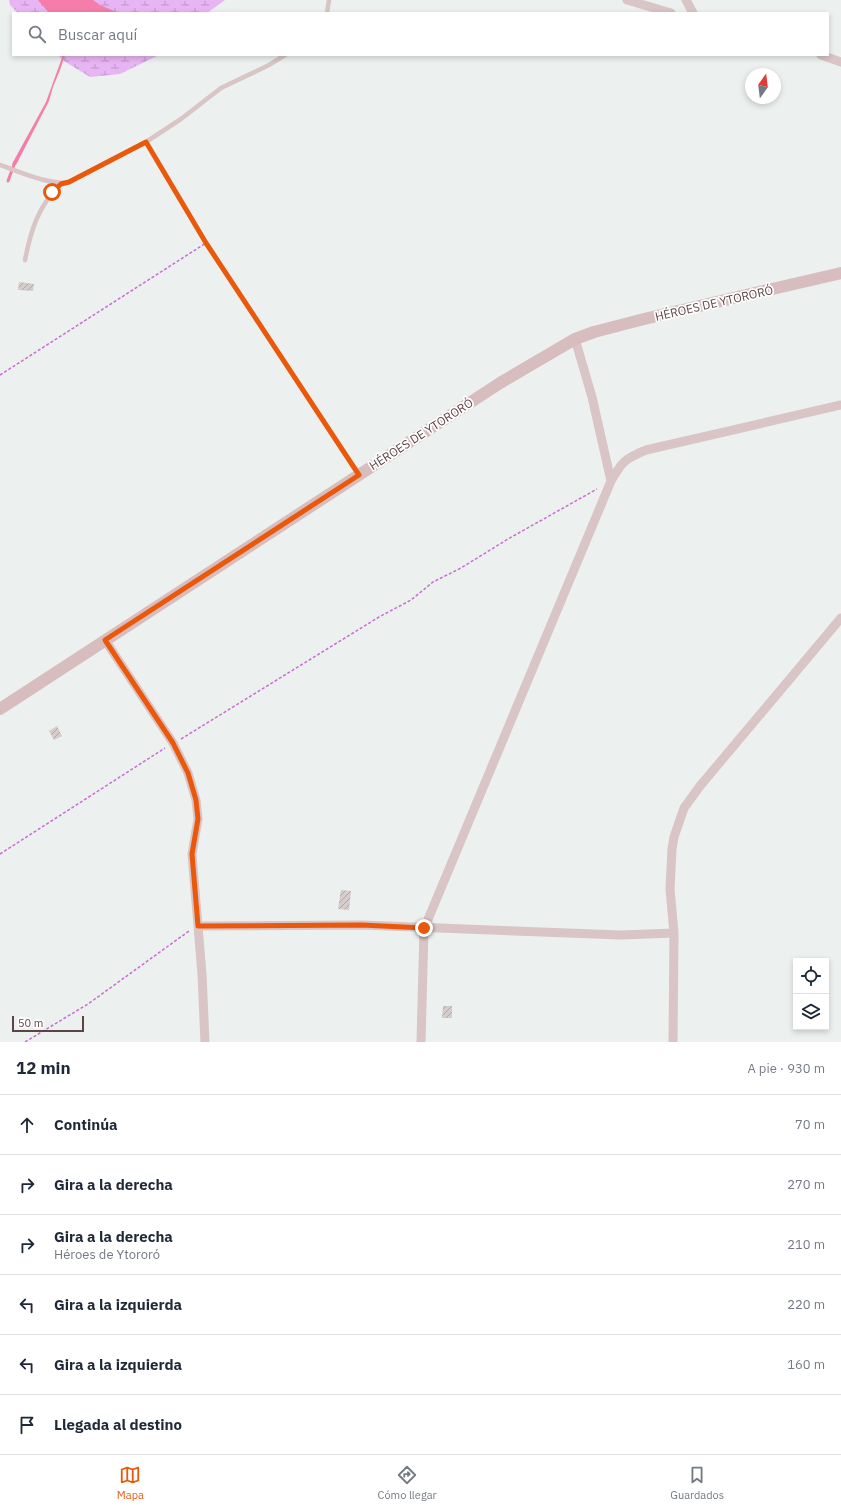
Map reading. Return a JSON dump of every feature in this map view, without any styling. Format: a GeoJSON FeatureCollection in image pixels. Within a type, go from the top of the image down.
{"type":"FeatureCollection","features":[{"type":"Feature","properties":{"kind":"main road","name":"HÉROES DE YTORORÓ"},"geometry":{"type":"LineString","coordinates":[[0,708],[500,383],[574,339],[594,332],[644,319],[841,273]]}},
{"type":"Feature","properties":{"kind":"street"},"geometry":{"type":"LineString","coordinates":[[627,0],[668,12]]}},
{"type":"Feature","properties":{"kind":"street"},"geometry":{"type":"LineString","coordinates":[[686,0],[692,12]]}},
{"type":"Feature","properties":{"kind":"street"},"geometry":{"type":"LineString","coordinates":[[824,56],[841,62]]}},
{"type":"Feature","properties":{"kind":"street"},"geometry":{"type":"LineString","coordinates":[[574,339],[592,397],[611,481]]}},
{"type":"Feature","properties":{"kind":"street"},"geometry":{"type":"LineString","coordinates":[[421,1042],[424,928],[611,481],[622,462],[631,456],[646,450],[841,405]]}},
{"type":"Feature","properties":{"kind":"street"},"geometry":{"type":"LineString","coordinates":[[673,1042],[674,933],[670,889],[674,837],[684,808],[700,786],[841,618]]}},
{"type":"Feature","properties":{"kind":"street"},"geometry":{"type":"LineString","coordinates":[[105,640],[173,743],[188,773],[196,800],[198,819],[192,854],[202,974],[205,1042]]}},
{"type":"Feature","properties":{"kind":"street"},"geometry":{"type":"LineString","coordinates":[[198,926],[362,925],[621,935],[674,933]]}},
{"type":"Feature","properties":{"kind":"lane"},"geometry":{"type":"LineString","coordinates":[[327,12],[329,0]]}},
{"type":"Feature","properties":{"kind":"lane"},"geometry":{"type":"LineString","coordinates":[[25,260],[31,231],[40,210],[52,192],[61,184],[69,182],[146,142],[181,119],[221,88],[269,65],[282,56]]}},
{"type":"Feature","properties":{"kind":"lane"},"geometry":{"type":"LineString","coordinates":[[0,165],[61,184]]}},
{"type":"Feature","properties":{"kind":"path"},"geometry":{"type":"LineString","coordinates":[[146,142],[206,243],[359,475]]}},
{"type":"Feature","properties":{"kind":"path"},"geometry":{"type":"LineString","coordinates":[[0,375],[206,243]]}},
{"type":"Feature","properties":{"kind":"path"},"geometry":{"type":"LineString","coordinates":[[0,854],[173,743],[212,721],[379,617],[411,600],[433,582],[461,568],[508,539],[611,481]]}},
{"type":"Feature","properties":{"kind":"path"},"geometry":{"type":"LineString","coordinates":[[25,1042],[88,1004],[198,926]]}},
{"type":"Feature","properties":{"kind":"green space"},"geometry":{"type":"Polygon","coordinates":[[[9,0],[225,0],[208,12],[17,12],[10,5],[9,0]]]}},
{"type":"Feature","properties":{"kind":"green space"},"geometry":{"type":"Polygon","coordinates":[[[59,56],[157,56],[120,74],[90,77],[64,61],[59,56]]]}},
{"type":"Feature","properties":{"kind":"shaded area"},"geometry":{"type":"Polygon","coordinates":[[[38,0],[93,0],[100,5],[117,12],[48,12],[38,0]]]}},
{"type":"Feature","properties":{"kind":"shaded area"},"geometry":{"type":"Polygon","coordinates":[[[63,56],[65,56],[49,101],[16,165],[12,164],[46,102],[63,56]]]}},
{"type":"Feature","properties":{"kind":"building"},"geometry":{"type":"Polygon","coordinates":[[[19,282],[34,284],[33,291],[18,290],[19,282]]]}},
{"type":"Feature","properties":{"kind":"building"},"geometry":{"type":"Polygon","coordinates":[[[57,726],[62,736],[54,740],[49,731],[57,726]]]}},
{"type":"Feature","properties":{"kind":"building"},"geometry":{"type":"Polygon","coordinates":[[[341,890],[351,891],[349,910],[338,909],[341,890]]]}},
{"type":"Feature","properties":{"kind":"building"},"geometry":{"type":"Polygon","coordinates":[[[443,1006],[452,1006],[452,1018],[442,1018],[443,1006]]]}},
{"type":"Feature","properties":{"kind":"waterway"},"geometry":{"type":"LineString","coordinates":[[8,181],[15,162]]}},
{"type":"Feature","properties":{"kind":"route"},"geometry":{"type":"LineString","coordinates":[[52,192],[61,184],[69,182],[146,142],[206,243],[359,475],[105,640],[173,743],[188,773],[196,800],[198,819],[192,854],[198,926],[362,925],[424,928]]}}]}
